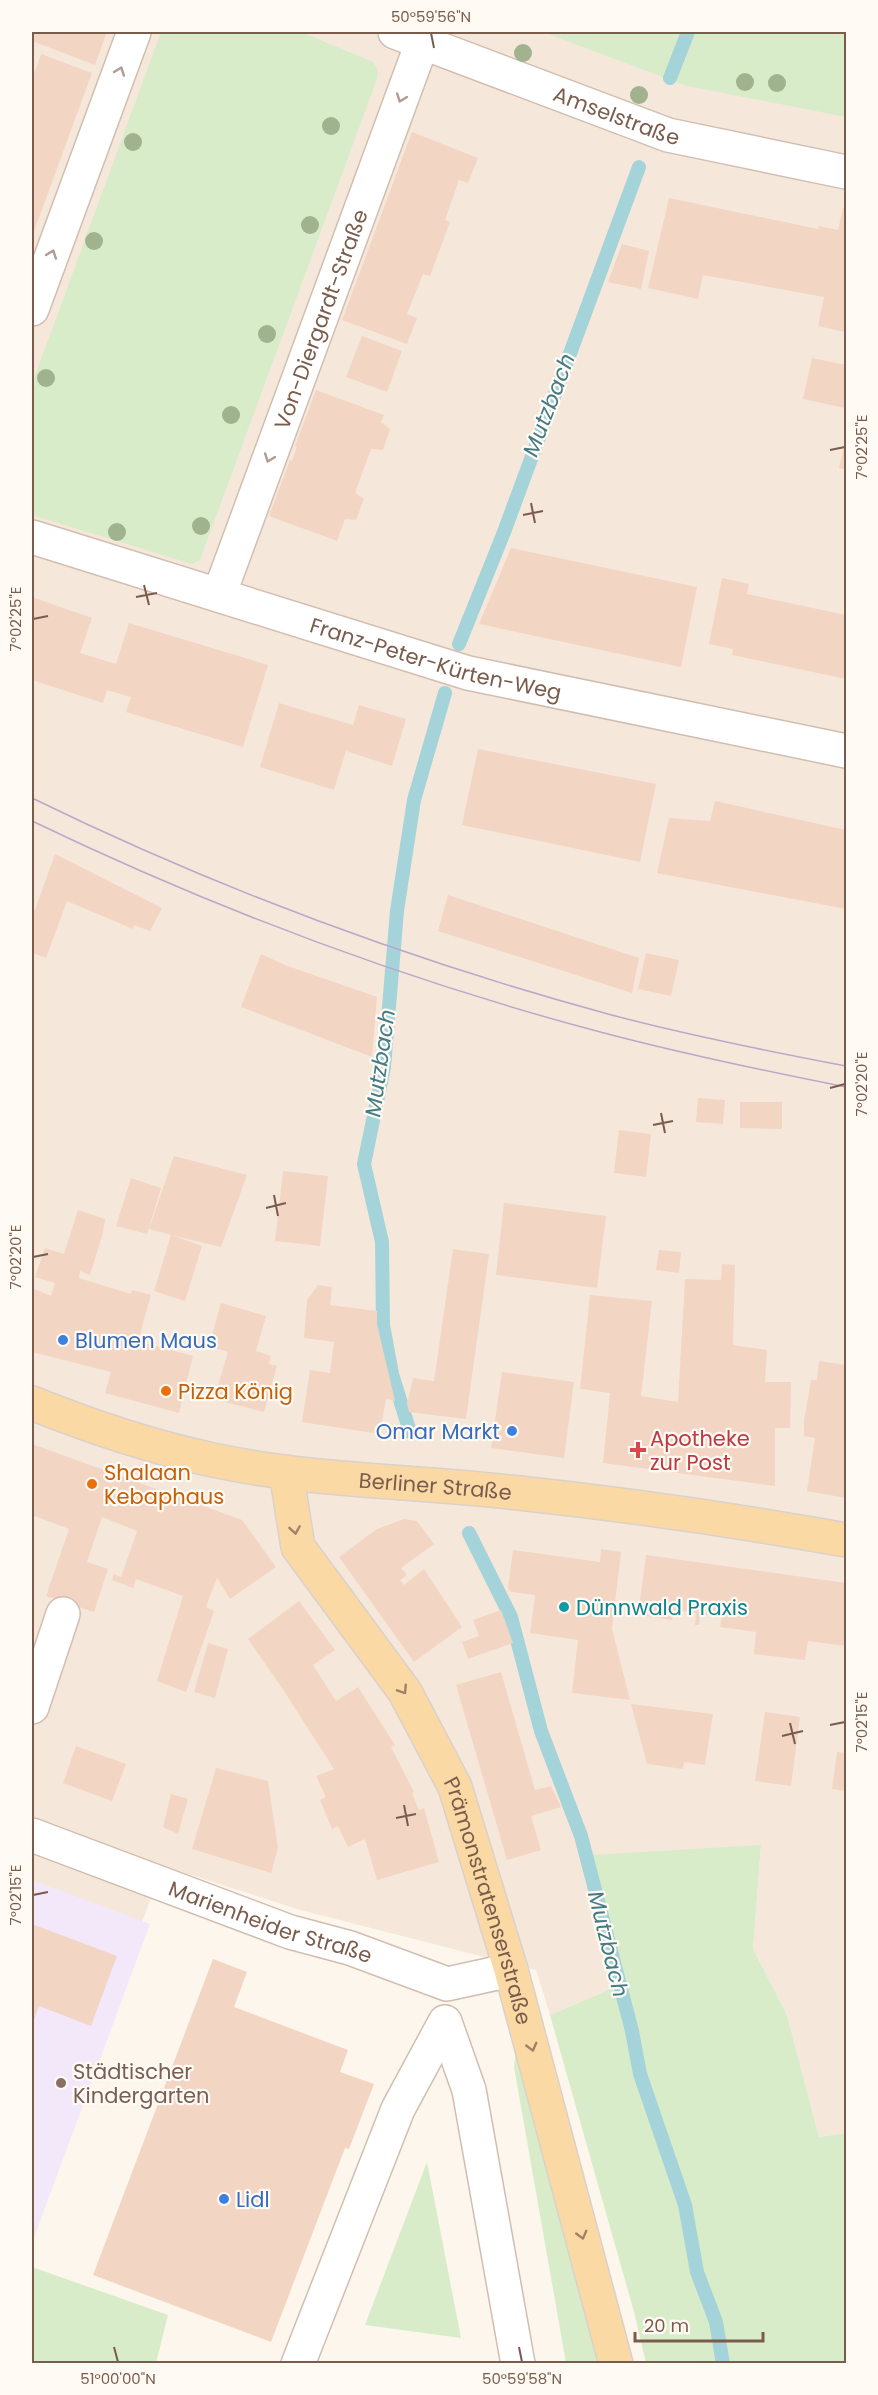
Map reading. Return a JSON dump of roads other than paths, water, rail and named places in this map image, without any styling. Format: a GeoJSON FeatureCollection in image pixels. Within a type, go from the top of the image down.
{"type":"FeatureCollection","features":[{"type":"Feature","properties":{"kind":"main road","name":"Berliner Straße"},"geometry":{"type":"LineString","coordinates":[[32,1403],[82,1423],[213,1460],[286,1472],[511,1492],[846,1540]]}},
{"type":"Feature","properties":{"kind":"main road","name":"Prämonstratenserstraße"},"geometry":{"type":"LineString","coordinates":[[286,1472],[298,1546],[405,1692],[455,1787],[511,1970],[616,2364]]}},
{"type":"Feature","properties":{"kind":"street"},"geometry":{"type":"LineString","coordinates":[[32,309],[134,32]]}},
{"type":"Feature","properties":{"kind":"street","name":"Amselstraße"},"geometry":{"type":"LineString","coordinates":[[409,37],[668,135],[846,172]]}},
{"type":"Feature","properties":{"kind":"street","name":"Von-Diergardt-Straße"},"geometry":{"type":"LineString","coordinates":[[219,595],[409,37]]}},
{"type":"Feature","properties":{"kind":"street","name":"Franz-Peter-Kürten-Weg"},"geometry":{"type":"LineString","coordinates":[[32,537],[468,673],[846,752]]}},
{"type":"Feature","properties":{"kind":"street"},"geometry":{"type":"LineString","coordinates":[[32,1707],[63,1614]]}},
{"type":"Feature","properties":{"kind":"street","name":"Marienheider Straße"},"geometry":{"type":"LineString","coordinates":[[32,1835],[290,1932],[351,1948],[447,1984]]}},
{"type":"Feature","properties":{"kind":"street"},"geometry":{"type":"LineString","coordinates":[[511,1970],[447,1984],[445,2022],[469,2090],[518,2364]]}},
{"type":"Feature","properties":{"kind":"street"},"geometry":{"type":"LineString","coordinates":[[298,2364],[398,2109],[445,2022]]}},
{"type":"Feature","properties":{"kind":"waterway","name":"Mutzbach"},"geometry":{"type":"LineString","coordinates":[[670,78],[688,32]]}},
{"type":"Feature","properties":{"kind":"waterway","name":"Mutzbach"},"geometry":{"type":"LineString","coordinates":[[459,644],[504,532],[639,167]]}},
{"type":"Feature","properties":{"kind":"waterway","name":"Mutzbach"},"geometry":{"type":"LineString","coordinates":[[410,1432],[392,1374],[383,1325],[382,1242],[364,1164],[384,1067],[397,911],[414,800],[445,693]]}},
{"type":"Feature","properties":{"kind":"waterway","name":"Mutzbach"},"geometry":{"type":"LineString","coordinates":[[469,1533],[511,1617],[541,1731],[581,1836],[632,2031],[640,2074],[685,2205],[697,2272],[716,2322],[723,2364]]}},
{"type":"Feature","properties":{"kind":"tram line"},"geometry":{"type":"LineString","coordinates":[[32,798],[101,831],[243,892],[387,946],[534,993],[637,1022],[846,1066]]}},
{"type":"Feature","properties":{"kind":"tram line"},"geometry":{"type":"LineString","coordinates":[[32,821],[241,913],[313,941],[457,990],[530,1013],[634,1041],[846,1087]]}},
{"type":"Feature","properties":{"kind":"place","name":"Blumen Maus"},"geometry":{"type":"Point","coordinates":[63,1340]}},
{"type":"Feature","properties":{"kind":"place","name":"Pizza König"},"geometry":{"type":"Point","coordinates":[166,1391]}},
{"type":"Feature","properties":{"kind":"place","name":"Omar Markt"},"geometry":{"type":"Point","coordinates":[512,1431]}},
{"type":"Feature","properties":{"kind":"place","name":"Apotheke zur Post"},"geometry":{"type":"Point","coordinates":[638,1450]}},
{"type":"Feature","properties":{"kind":"place","name":"Shalaan Kebaphaus"},"geometry":{"type":"Point","coordinates":[92,1484]}},
{"type":"Feature","properties":{"kind":"place","name":"Dünnwald Praxis"},"geometry":{"type":"Point","coordinates":[564,1607]}},
{"type":"Feature","properties":{"kind":"place","name":"Städtischer Kindergarten"},"geometry":{"type":"Point","coordinates":[61,2083]}},
{"type":"Feature","properties":{"kind":"place","name":"Lidl"},"geometry":{"type":"Point","coordinates":[224,2199]}}]}
